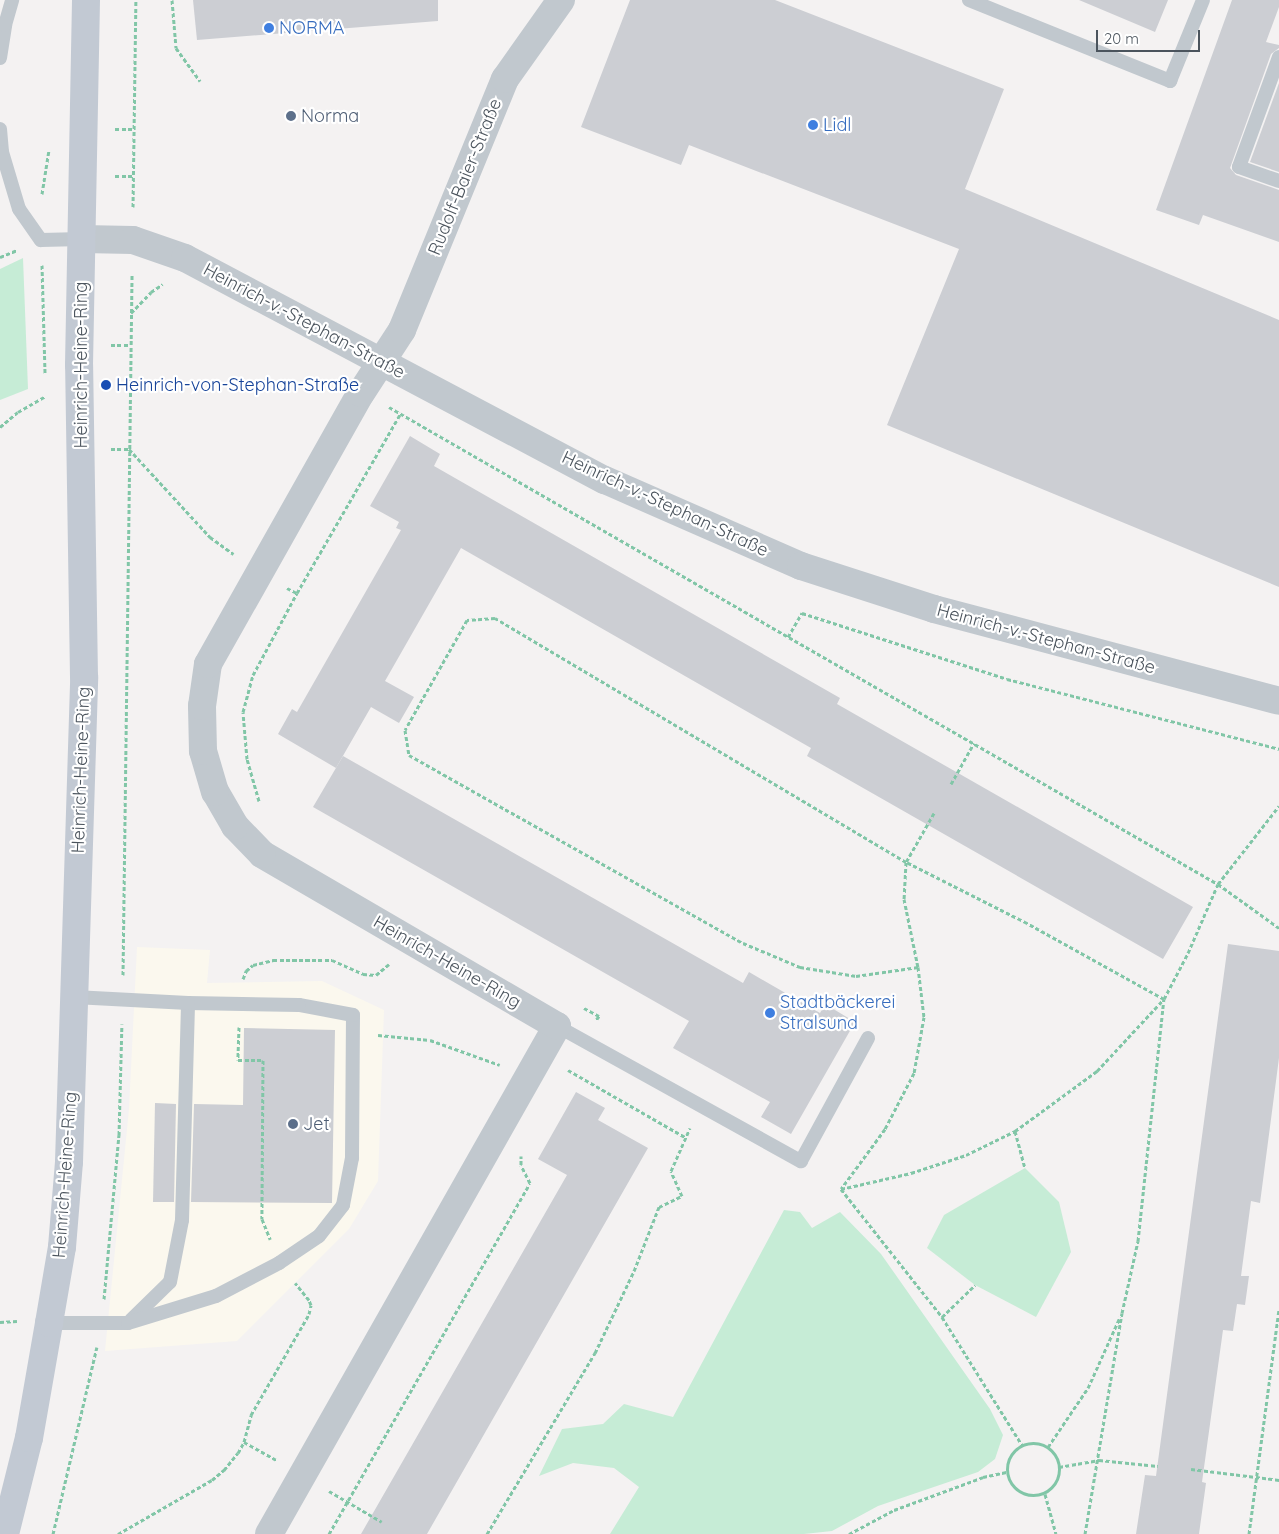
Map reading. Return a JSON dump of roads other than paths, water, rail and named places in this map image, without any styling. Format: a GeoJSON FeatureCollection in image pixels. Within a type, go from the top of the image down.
{"type":"FeatureCollection","features":[{"type":"Feature","properties":{"kind":"main road","name":"Heinrich-Heine-Ring"},"geometry":{"type":"LineString","coordinates":[[5,1534],[29,1438],[49,1324],[62,1247],[68,1162],[84,677],[79,365],[86,0]]}},
{"type":"Feature","properties":{"kind":"street","name":"Rudolf-Baier-Straße"},"geometry":{"type":"LineString","coordinates":[[382,362],[402,330],[505,79],[561,0]]}},
{"type":"Feature","properties":{"kind":"street","name":"Heinrich-v.-Stephan-Straße"},"geometry":{"type":"LineString","coordinates":[[82,239],[132,240],[185,258],[605,480],[801,566],[934,609],[1279,701]]}},
{"type":"Feature","properties":{"kind":"street","name":"Heinrich-Heine-Ring"},"geometry":{"type":"LineString","coordinates":[[382,362],[361,392],[208,664],[202,706],[203,751],[215,792],[236,826],[262,854],[557,1026]]}},
{"type":"Feature","properties":{"kind":"street"},"geometry":{"type":"LineString","coordinates":[[269,1534],[557,1026]]}},
{"type":"Feature","properties":{"kind":"lane"},"geometry":{"type":"LineString","coordinates":[[0,58],[12,0]]}},
{"type":"Feature","properties":{"kind":"lane"},"geometry":{"type":"LineString","coordinates":[[969,0],[1170,81],[1202,0]]}},
{"type":"Feature","properties":{"kind":"lane"},"geometry":{"type":"LineString","coordinates":[[1279,56],[1277,71],[1240,167],[1279,181]]}},
{"type":"Feature","properties":{"kind":"lane"},"geometry":{"type":"LineString","coordinates":[[0,130],[2,152],[19,209],[41,240],[82,239]]}},
{"type":"Feature","properties":{"kind":"lane"},"geometry":{"type":"LineString","coordinates":[[49,1324],[128,1323],[216,1296],[279,1264],[318,1236],[343,1205],[352,1158],[353,1015],[300,1005],[74,998]]}},
{"type":"Feature","properties":{"kind":"lane"},"geometry":{"type":"LineString","coordinates":[[128,1323],[170,1282],[182,1220],[188,1003]]}},
{"type":"Feature","properties":{"kind":"lane"},"geometry":{"type":"LineString","coordinates":[[557,1026],[801,1161],[868,1038]]}},
{"type":"Feature","properties":{"kind":"place","name":"NORMA"},"geometry":{"type":"Point","coordinates":[269,28]}},
{"type":"Feature","properties":{"kind":"place","name":"Norma"},"geometry":{"type":"Point","coordinates":[291,116]}},
{"type":"Feature","properties":{"kind":"place","name":"Lidl"},"geometry":{"type":"Point","coordinates":[813,125]}},
{"type":"Feature","properties":{"kind":"place","name":"Heinrich-von-Stephan-Straße"},"geometry":{"type":"Point","coordinates":[106,385]}},
{"type":"Feature","properties":{"kind":"place","name":"Stadtbäckerei Stralsund"},"geometry":{"type":"Point","coordinates":[770,1013]}},
{"type":"Feature","properties":{"kind":"place","name":"Jet"},"geometry":{"type":"Point","coordinates":[293,1124]}}]}
